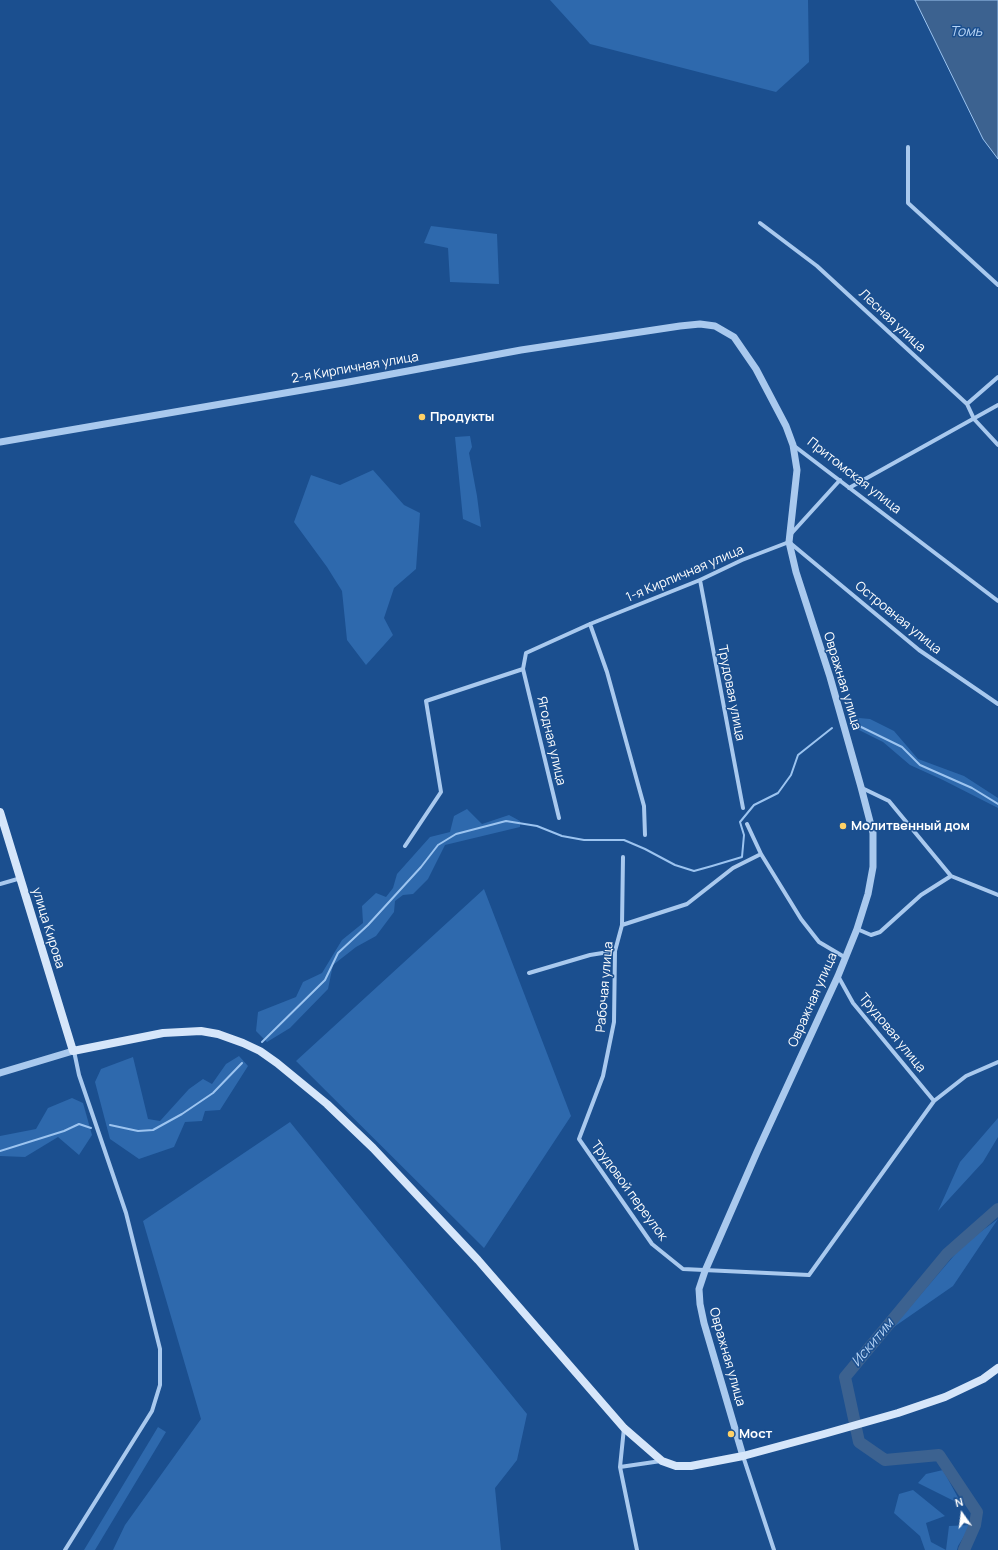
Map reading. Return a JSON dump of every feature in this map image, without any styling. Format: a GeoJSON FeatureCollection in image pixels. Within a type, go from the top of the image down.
{"type":"FeatureCollection","features":[{"type":"Feature","properties":{"kind":"main road","name":"улица Кирова"},"geometry":{"type":"LineString","coordinates":[[0,812],[74,1051]]}},
{"type":"Feature","properties":{"kind":"main road"},"geometry":{"type":"LineString","coordinates":[[74,1051],[163,1033],[201,1031],[218,1034],[243,1043],[277,1063],[326,1104],[373,1148],[478,1260],[624,1428],[662,1461],[676,1466],[691,1466],[743,1456],[898,1413],[951,1394],[983,1379],[998,1368]]}},
{"type":"Feature","properties":{"kind":"street"},"geometry":{"type":"LineString","coordinates":[[908,147],[908,203],[998,285]]}},
{"type":"Feature","properties":{"kind":"street","name":"Лесная улица"},"geometry":{"type":"LineString","coordinates":[[760,223],[817,266],[967,404],[974,419],[998,445]]}},
{"type":"Feature","properties":{"kind":"street","name":"2-я Кирпичная улица"},"geometry":{"type":"LineString","coordinates":[[0,442],[343,383],[533,348],[680,326],[700,324],[715,326]]}},
{"type":"Feature","properties":{"kind":"street","name":"Притомская улица"},"geometry":{"type":"LineString","coordinates":[[715,326],[734,337],[756,369],[786,426],[793,445],[998,601]]}},
{"type":"Feature","properties":{"kind":"street"},"geometry":{"type":"LineString","coordinates":[[967,404],[998,377]]}},
{"type":"Feature","properties":{"kind":"street"},"geometry":{"type":"LineString","coordinates":[[849,488],[998,405]]}},
{"type":"Feature","properties":{"kind":"street","name":"Овражная улица"},"geometry":{"type":"LineString","coordinates":[[774,1550],[743,1456],[704,1323],[699,1289],[756,1152],[846,958],[868,894],[873,867],[873,833],[830,678],[796,572],[789,539],[797,470],[793,445]]}},
{"type":"Feature","properties":{"kind":"street","name":"1-я Кирпичная улица"},"geometry":{"type":"LineString","coordinates":[[523,669],[526,653],[590,624],[700,580],[789,539],[840,480]]}},
{"type":"Feature","properties":{"kind":"street","name":"Островная улица"},"geometry":{"type":"LineString","coordinates":[[789,539],[919,650],[998,704]]}},
{"type":"Feature","properties":{"kind":"street","name":"Трудовая улица"},"geometry":{"type":"LineString","coordinates":[[700,580],[743,808]]}},
{"type":"Feature","properties":{"kind":"street"},"geometry":{"type":"LineString","coordinates":[[590,624],[607,672],[644,806],[645,835]]}},
{"type":"Feature","properties":{"kind":"street"},"geometry":{"type":"LineString","coordinates":[[404,846],[441,792],[426,701],[523,669]]}},
{"type":"Feature","properties":{"kind":"street","name":"Ягодная улица"},"geometry":{"type":"LineString","coordinates":[[523,669],[559,818]]}},
{"type":"Feature","properties":{"kind":"street"},"geometry":{"type":"LineString","coordinates":[[861,787],[889,801],[951,876],[998,895]]}},
{"type":"Feature","properties":{"kind":"street"},"geometry":{"type":"LineString","coordinates":[[747,824],[761,854],[801,920],[819,942],[846,958]]}},
{"type":"Feature","properties":{"kind":"street"},"geometry":{"type":"LineString","coordinates":[[622,926],[687,904],[733,868],[761,854]]}},
{"type":"Feature","properties":{"kind":"street","name":"Рабочая улица"},"geometry":{"type":"LineString","coordinates":[[579,1139],[603,1076],[614,1022],[615,951],[622,926],[623,857]]}},
{"type":"Feature","properties":{"kind":"street"},"geometry":{"type":"LineString","coordinates":[[857,929],[871,935],[880,932],[921,895],[951,876]]}},
{"type":"Feature","properties":{"kind":"street"},"geometry":{"type":"LineString","coordinates":[[0,884],[21,878]]}},
{"type":"Feature","properties":{"kind":"street"},"geometry":{"type":"LineString","coordinates":[[529,973],[590,955],[615,951]]}},
{"type":"Feature","properties":{"kind":"street","name":"Трудовая улица"},"geometry":{"type":"LineString","coordinates":[[838,976],[853,1003],[934,1101]]}},
{"type":"Feature","properties":{"kind":"street"},"geometry":{"type":"LineString","coordinates":[[0,1073],[74,1051],[79,1075],[126,1213],[160,1349],[160,1385],[152,1411],[65,1550]]}},
{"type":"Feature","properties":{"kind":"street"},"geometry":{"type":"LineString","coordinates":[[934,1101],[966,1076],[998,1062]]}},
{"type":"Feature","properties":{"kind":"street","name":"Трудовой переулок"},"geometry":{"type":"LineString","coordinates":[[579,1139],[652,1244],[683,1269],[809,1275],[934,1101]]}},
{"type":"Feature","properties":{"kind":"street"},"geometry":{"type":"LineString","coordinates":[[624,1428],[620,1467],[637,1550]]}},
{"type":"Feature","properties":{"kind":"street"},"geometry":{"type":"LineString","coordinates":[[620,1467],[662,1461]]}},
{"type":"Feature","properties":{"kind":"shaded area"},"geometry":{"type":"Polygon","coordinates":[[[550,0],[808,0],[809,62],[776,92],[590,44],[550,0]]]}},
{"type":"Feature","properties":{"kind":"shaded area"},"geometry":{"type":"Polygon","coordinates":[[[431,226],[497,234],[499,284],[450,282],[448,248],[424,243],[431,226]]]}},
{"type":"Feature","properties":{"kind":"shaded area"},"geometry":{"type":"Polygon","coordinates":[[[470,436],[472,447],[469,453],[481,527],[463,519],[455,437],[470,436]]]}},
{"type":"Feature","properties":{"kind":"shaded area"},"geometry":{"type":"Polygon","coordinates":[[[373,470],[404,505],[420,513],[416,569],[394,588],[384,618],[393,635],[366,665],[347,640],[342,591],[327,567],[294,522],[311,475],[340,485],[373,470]]]}},
{"type":"Feature","properties":{"kind":"shaded area"},"geometry":{"type":"Polygon","coordinates":[[[848,717],[870,719],[894,731],[918,759],[964,776],[998,798],[998,808],[910,765],[883,742],[851,726],[848,717]]]}},
{"type":"Feature","properties":{"kind":"shaded area"},"geometry":{"type":"Polygon","coordinates":[[[467,809],[482,824],[509,815],[520,821],[520,827],[445,845],[428,879],[413,894],[403,895],[395,901],[394,912],[376,936],[356,947],[333,965],[328,989],[290,1028],[267,1042],[256,1031],[258,1012],[296,997],[303,982],[322,973],[342,940],[363,923],[362,906],[376,893],[386,897],[393,888],[397,874],[430,837],[450,832],[454,816],[467,809]]]}},
{"type":"Feature","properties":{"kind":"shaded area"},"geometry":{"type":"Polygon","coordinates":[[[484,889],[571,1116],[484,1248],[296,1061],[484,889]]]}},
{"type":"Feature","properties":{"kind":"shaded area"},"geometry":{"type":"Polygon","coordinates":[[[239,1056],[248,1066],[220,1110],[205,1111],[202,1121],[185,1122],[174,1147],[139,1159],[110,1139],[95,1082],[101,1069],[133,1057],[148,1119],[160,1121],[189,1089],[203,1079],[212,1084],[226,1064],[239,1056]]]}},
{"type":"Feature","properties":{"kind":"shaded area"},"geometry":{"type":"Polygon","coordinates":[[[72,1098],[83,1103],[92,1135],[79,1155],[58,1137],[25,1157],[0,1156],[0,1136],[36,1129],[48,1108],[72,1098]]]}},
{"type":"Feature","properties":{"kind":"shaded area"},"geometry":{"type":"Polygon","coordinates":[[[998,1118],[998,1137],[983,1162],[938,1211],[960,1162],[998,1118]]]}},
{"type":"Feature","properties":{"kind":"shaded area"},"geometry":{"type":"Polygon","coordinates":[[[290,1122],[527,1414],[517,1460],[495,1488],[501,1550],[113,1550],[125,1525],[201,1419],[143,1221],[290,1122]]]}},
{"type":"Feature","properties":{"kind":"shaded area"},"geometry":{"type":"Polygon","coordinates":[[[998,1219],[953,1286],[891,1329],[964,1244],[998,1219]]]}},
{"type":"Feature","properties":{"kind":"shaded area"},"geometry":{"type":"Polygon","coordinates":[[[158,1427],[166,1432],[95,1550],[84,1550],[158,1427]]]}},
{"type":"Feature","properties":{"kind":"shaded area"},"geometry":{"type":"Polygon","coordinates":[[[943,1470],[962,1505],[918,1483],[926,1474],[943,1470]]]}},
{"type":"Feature","properties":{"kind":"shaded area"},"geometry":{"type":"Polygon","coordinates":[[[913,1490],[945,1516],[926,1523],[931,1542],[946,1550],[925,1550],[920,1536],[894,1513],[899,1494],[913,1490]]]}},
{"type":"Feature","properties":{"kind":"shaded area"},"geometry":{"type":"Polygon","coordinates":[[[971,1525],[957,1550],[946,1550],[949,1526],[971,1525]]]}},
{"type":"Feature","properties":{"kind":"water","name":"Томь"},"geometry":{"type":"Polygon","coordinates":[[[915,0],[998,0],[998,159],[983,139],[915,0]]]}},
{"type":"Feature","properties":{"kind":"waterway"},"geometry":{"type":"LineString","coordinates":[[851,722],[902,747],[920,765],[972,788],[998,804]]}},
{"type":"Feature","properties":{"kind":"waterway"},"geometry":{"type":"LineString","coordinates":[[262,1042],[325,980],[338,953],[368,925],[421,867],[438,845],[456,834],[506,821],[537,826],[562,836],[584,840],[624,840],[675,865],[694,871],[712,866],[742,857],[744,835],[740,822],[754,805],[778,793],[791,775],[798,755],[832,728]]}},
{"type":"Feature","properties":{"kind":"waterway"},"geometry":{"type":"LineString","coordinates":[[110,1125],[138,1131],[153,1130],[182,1114],[213,1093],[242,1063]]}},
{"type":"Feature","properties":{"kind":"waterway"},"geometry":{"type":"LineString","coordinates":[[0,1151],[64,1131],[79,1124],[91,1128]]}},
{"type":"Feature","properties":{"kind":"waterway","name":"Искитим"},"geometry":{"type":"LineString","coordinates":[[964,1550],[975,1525],[977,1512],[939,1455],[885,1460],[859,1442],[845,1377],[947,1254],[998,1209]]}},
{"type":"Feature","properties":{"kind":"place","name":"Продукты"},"geometry":{"type":"Point","coordinates":[422,417]}},
{"type":"Feature","properties":{"kind":"place","name":"Молитвенный дом"},"geometry":{"type":"Point","coordinates":[843,826]}},
{"type":"Feature","properties":{"kind":"place","name":"Мост"},"geometry":{"type":"Point","coordinates":[731,1434]}}]}
